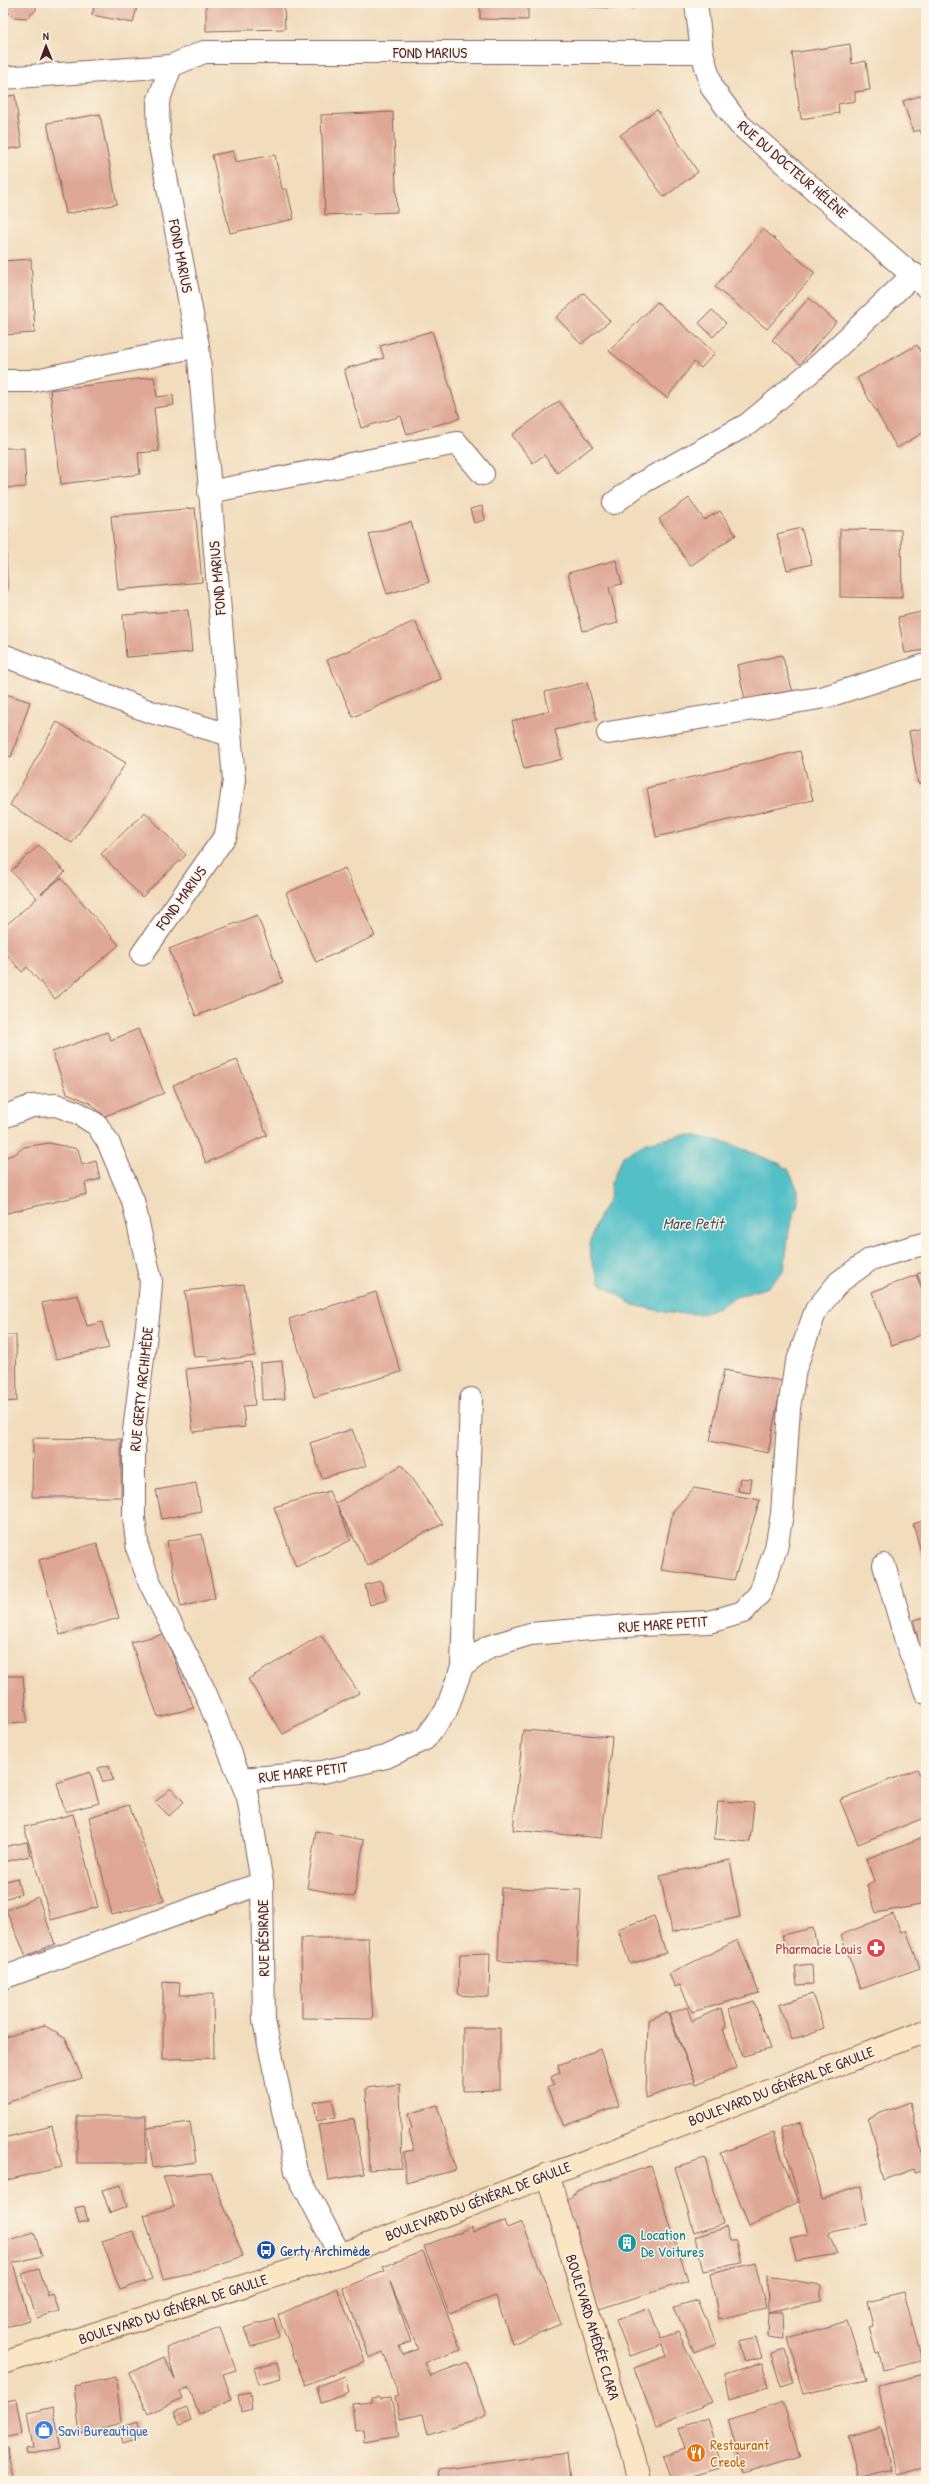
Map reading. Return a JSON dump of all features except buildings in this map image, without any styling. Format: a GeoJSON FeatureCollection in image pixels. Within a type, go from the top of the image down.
{"type":"FeatureCollection","features":[{"type":"Feature","properties":{"kind":"main road","name":"BOULEVARD DU GÉNÉRAL DE GAULLE"},"geometry":{"type":"LineString","coordinates":[[3,2363],[340,2255],[548,2174],[926,2031]]}},
{"type":"Feature","properties":{"kind":"main road","name":"BOULEVARD AMÉDÉE CLARA"},"geometry":{"type":"LineString","coordinates":[[548,2174],[610,2387],[634,2456],[639,2481]]}},
{"type":"Feature","properties":{"kind":"street","name":"RUE DU DOCTEUR HÉLÈNE"},"geometry":{"type":"LineString","coordinates":[[696,3],[702,52],[712,88],[739,124],[920,281]]}},
{"type":"Feature","properties":{"kind":"street","name":"FOND MARIUS"},"geometry":{"type":"LineString","coordinates":[[142,954],[226,836],[234,780],[198,346],[159,140],[158,102],[171,66],[204,52],[702,52]]}},
{"type":"Feature","properties":{"kind":"street"},"geometry":{"type":"LineString","coordinates":[[3,78],[171,66]]}},
{"type":"Feature","properties":{"kind":"street"},"geometry":{"type":"LineString","coordinates":[[614,503],[638,485],[748,424],[920,281]]}},
{"type":"Feature","properties":{"kind":"street"},"geometry":{"type":"LineString","coordinates":[[3,381],[31,381],[198,346]]}},
{"type":"Feature","properties":{"kind":"street"},"geometry":{"type":"LineString","coordinates":[[209,492],[457,443],[483,474]]}},
{"type":"Feature","properties":{"kind":"street"},"geometry":{"type":"LineString","coordinates":[[3,655],[148,711],[230,735]]}},
{"type":"Feature","properties":{"kind":"street"},"geometry":{"type":"LineString","coordinates":[[608,733],[825,697],[926,666]]}},
{"type":"Feature","properties":{"kind":"street","name":"RUE GERTY ARCHIMÈDE"},"geometry":{"type":"LineString","coordinates":[[3,1117],[32,1106],[56,1105],[78,1113],[97,1124],[108,1142],[133,1201],[151,1280],[148,1325],[134,1430],[134,1518],[138,1550],[150,1583],[205,1692],[248,1797],[262,1883]]}},
{"type":"Feature","properties":{"kind":"street","name":"RUE MARE PETIT"},"geometry":{"type":"LineString","coordinates":[[241,1779],[323,1772],[386,1757],[425,1739],[446,1710],[462,1667],[488,1647],[530,1634],[639,1625],[709,1622],[743,1612],[760,1593],[776,1548],[782,1514],[788,1408],[795,1369],[816,1310],[839,1282],[871,1259],[926,1243]]}},
{"type":"Feature","properties":{"kind":"street"},"geometry":{"type":"LineString","coordinates":[[462,1667],[471,1399]]}},
{"type":"Feature","properties":{"kind":"street"},"geometry":{"type":"LineString","coordinates":[[884,1565],[907,1644],[926,1693]]}},
{"type":"Feature","properties":{"kind":"street","name":"RUE DÉSIRADE"},"geometry":{"type":"LineString","coordinates":[[3,1978],[262,1883],[264,2021],[270,2051],[296,2171],[340,2255]]}},
{"type":"Feature","properties":{"kind":"water","name":"Mare Petit"},"geometry":{"type":"Polygon","coordinates":[[[679,1136],[697,1136],[728,1143],[780,1164],[788,1169],[798,1190],[798,1203],[789,1230],[784,1271],[768,1287],[736,1297],[711,1311],[699,1314],[669,1313],[633,1305],[600,1283],[591,1259],[590,1245],[595,1225],[610,1196],[611,1183],[623,1156],[646,1143],[679,1136]]]}},
{"type":"Feature","properties":{"kind":"place","name":"Pharmacie Louis"},"geometry":{"type":"Point","coordinates":[876,1948]}},
{"type":"Feature","properties":{"kind":"place","name":"Location De Voitures"},"geometry":{"type":"Point","coordinates":[627,2243]}},
{"type":"Feature","properties":{"kind":"place","name":"Gerty Archimède"},"geometry":{"type":"Point","coordinates":[266,2250]}},
{"type":"Feature","properties":{"kind":"place","name":"Savi Bureautique"},"geometry":{"type":"Point","coordinates":[44,2430]}},
{"type":"Feature","properties":{"kind":"place","name":"Restaurant Creole"},"geometry":{"type":"Point","coordinates":[696,2453]}}]}
